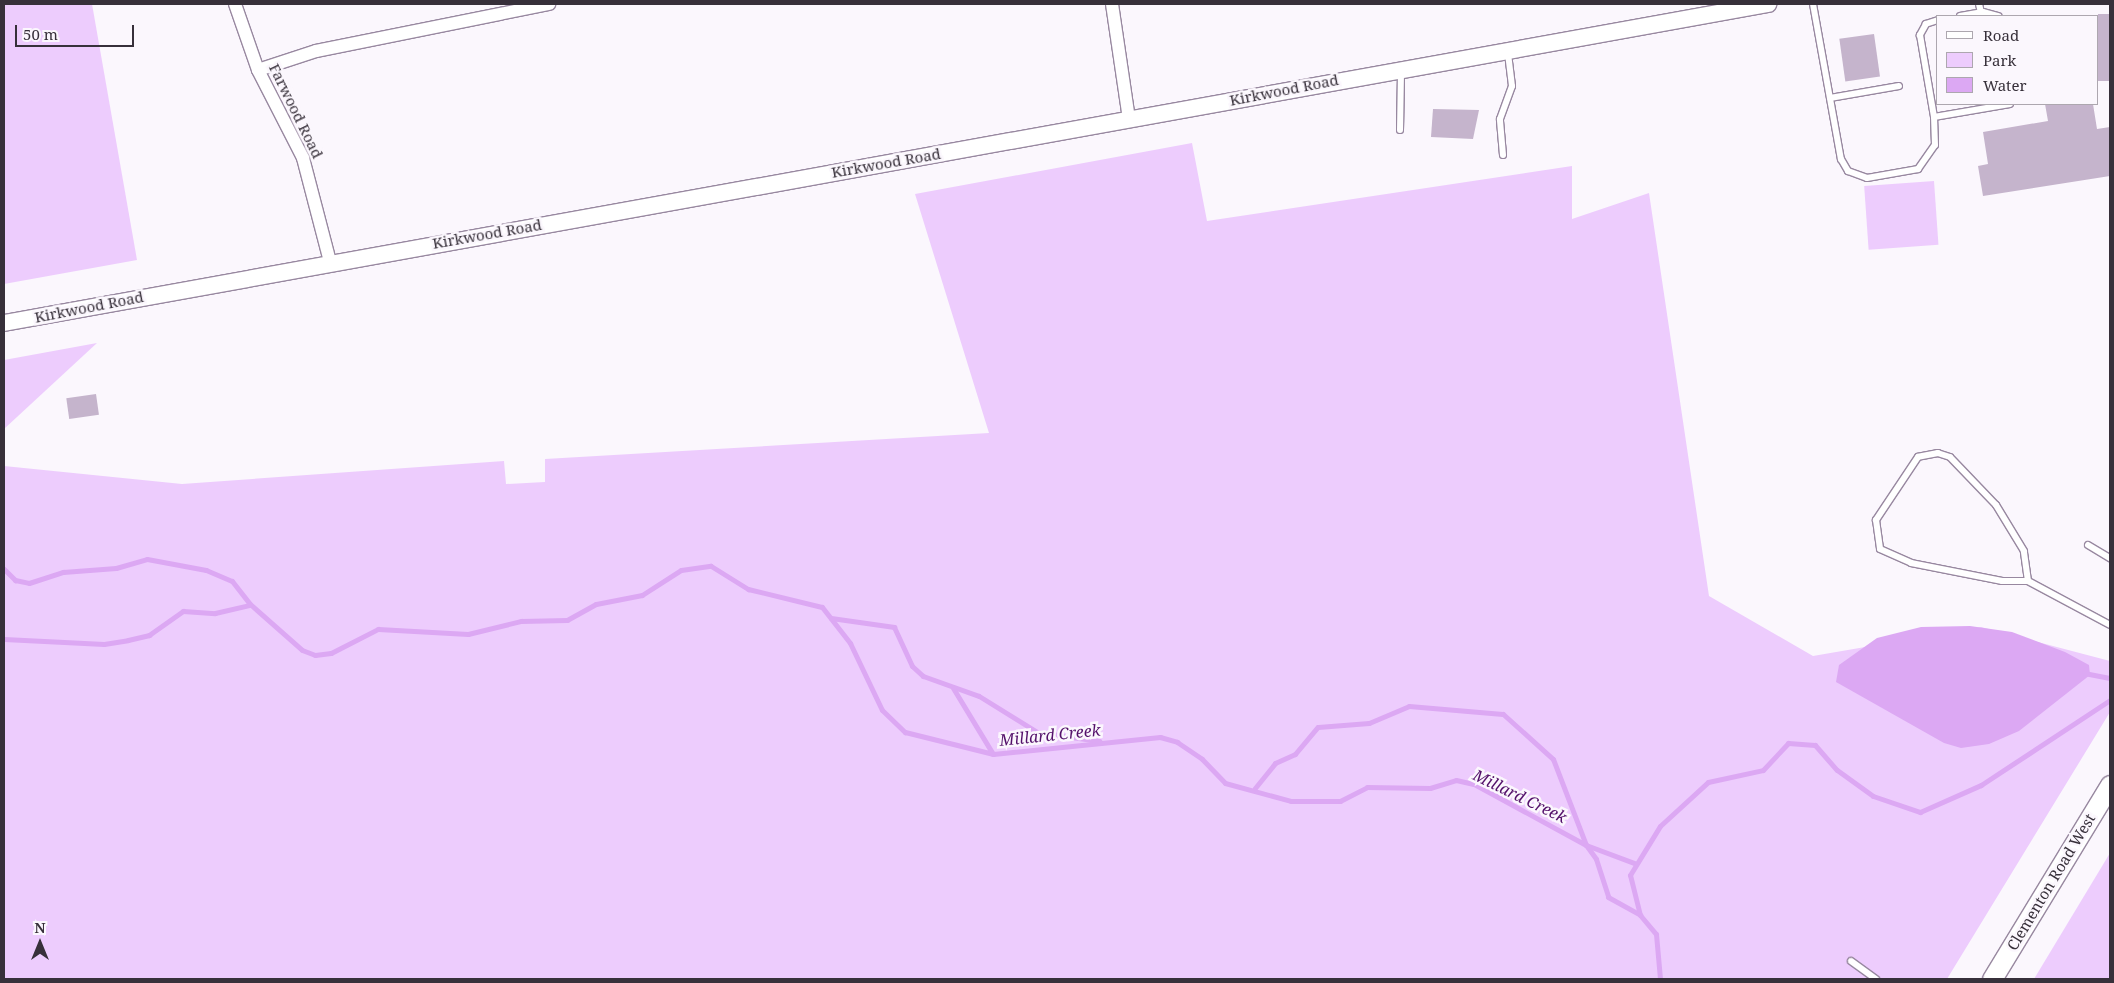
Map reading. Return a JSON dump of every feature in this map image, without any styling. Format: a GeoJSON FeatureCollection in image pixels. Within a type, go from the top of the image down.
{"type":"FeatureCollection","features":[{"type":"Feature","properties":{"kind":"main road","name":"Clementon Road West"},"geometry":{"type":"LineString","coordinates":[[1992,979],[2110,785]]}},
{"type":"Feature","properties":{"kind":"street","name":"Farwood Road"},"geometry":{"type":"LineString","coordinates":[[235,4],[258,70],[303,158],[330,262]]}},
{"type":"Feature","properties":{"kind":"street"},"geometry":{"type":"LineString","coordinates":[[258,70],[316,51],[549,4]]}},
{"type":"Feature","properties":{"kind":"street"},"geometry":{"type":"LineString","coordinates":[[1112,4],[1129,119]]}},
{"type":"Feature","properties":{"kind":"street","name":"Kirkwood Road"},"geometry":{"type":"LineString","coordinates":[[4,323],[1401,68],[1768,4]]}},
{"type":"Feature","properties":{"kind":"lane"},"geometry":{"type":"LineString","coordinates":[[1813,4],[1842,162],[1852,174],[1865,178],[1918,169],[1924,164],[1936,141],[1934,117],[1920,34],[1926,24],[1936,21]]}},
{"type":"Feature","properties":{"kind":"lane"},"geometry":{"type":"LineString","coordinates":[[1979,4],[1981,13]]}},
{"type":"Feature","properties":{"kind":"lane"},"geometry":{"type":"LineString","coordinates":[[1967,15],[1981,13],[1992,15]]}},
{"type":"Feature","properties":{"kind":"lane"},"geometry":{"type":"LineString","coordinates":[[1502,155],[1500,119],[1512,86],[1508,49]]}},
{"type":"Feature","properties":{"kind":"lane"},"geometry":{"type":"LineString","coordinates":[[1400,130],[1401,68]]}},
{"type":"Feature","properties":{"kind":"lane"},"geometry":{"type":"LineString","coordinates":[[1830,98],[1899,86]]}},
{"type":"Feature","properties":{"kind":"lane"},"geometry":{"type":"LineString","coordinates":[[1934,117],[2004,105]]}},
{"type":"Feature","properties":{"kind":"lane"},"geometry":{"type":"LineString","coordinates":[[2028,581],[2024,551],[1996,505],[1950,457],[1938,453],[1918,457],[1876,520],[1880,549],[1911,563],[2002,580],[2028,581],[2110,625]]}},
{"type":"Feature","properties":{"kind":"lane"},"geometry":{"type":"LineString","coordinates":[[2088,545],[2110,558]]}},
{"type":"Feature","properties":{"kind":"lane"},"geometry":{"type":"LineString","coordinates":[[1851,961],[1876,979]]}},
{"type":"Feature","properties":{"kind":"green space"},"geometry":{"type":"Polygon","coordinates":[[[4,4],[92,4],[137,260],[4,284],[4,4]]]}},
{"type":"Feature","properties":{"kind":"green space"},"geometry":{"type":"Polygon","coordinates":[[[1192,143],[1207,221],[1572,166],[1572,219],[1649,193],[1709,596],[1813,656],[1981,627],[2110,661],[2110,712],[1947,979],[4,979],[4,466],[182,484],[504,461],[506,484],[545,482],[545,459],[989,433],[915,194],[1192,143]]]}},
{"type":"Feature","properties":{"kind":"green space"},"geometry":{"type":"Polygon","coordinates":[[[1934,181],[1938,245],[1869,250],[1864,186],[1934,181]]]}},
{"type":"Feature","properties":{"kind":"green space"},"geometry":{"type":"Polygon","coordinates":[[[97,343],[4,429],[4,360],[97,343]]]}},
{"type":"Feature","properties":{"kind":"green space"},"geometry":{"type":"Polygon","coordinates":[[[2110,853],[2110,979],[2034,979],[2110,853]]]}},
{"type":"Feature","properties":{"kind":"water"},"geometry":{"type":"Polygon","coordinates":[[[1970,626],[2012,632],[2065,652],[2089,665],[2090,675],[2019,731],[1989,744],[1961,748],[1944,743],[1836,682],[1839,665],[1877,638],[1921,627],[1970,626]]]}},
{"type":"Feature","properties":{"kind":"building"},"geometry":{"type":"Polygon","coordinates":[[[2098,14],[2110,14],[2110,81],[2099,81],[2098,14]]]}},
{"type":"Feature","properties":{"kind":"building"},"geometry":{"type":"Polygon","coordinates":[[[1874,34],[1880,77],[1845,81],[1839,39],[1874,34]]]}},
{"type":"Feature","properties":{"kind":"building"},"geometry":{"type":"Polygon","coordinates":[[[2045,105],[2093,105],[2097,129],[2110,127],[2110,176],[1983,196],[1978,166],[1988,164],[1983,132],[2048,121],[2045,105]]]}},
{"type":"Feature","properties":{"kind":"building"},"geometry":{"type":"Polygon","coordinates":[[[1433,109],[1479,110],[1473,139],[1431,137],[1433,109]]]}},
{"type":"Feature","properties":{"kind":"building"},"geometry":{"type":"Polygon","coordinates":[[[96,394],[99,415],[69,419],[66,398],[96,394]]]}},
{"type":"Feature","properties":{"kind":"waterway","name":"Millard Creek"},"geometry":{"type":"LineString","coordinates":[[4,569],[15,580],[29,583],[63,572],[116,568],[147,559],[206,570],[232,581],[250,604],[302,650],[315,655],[331,653],[378,629],[468,634],[521,621],[567,620],[596,604],[642,595],[681,570],[711,566],[748,589],[822,607],[850,643],[882,710],[905,732],[993,754],[1160,737],[1177,742],[1202,759],[1225,783],[1291,801],[1340,801],[1367,787],[1430,788],[1456,780],[1474,784],[1586,845],[1596,859],[1608,897],[1640,915],[1656,934],[1660,979]]}},
{"type":"Feature","properties":{"kind":"waterway"},"geometry":{"type":"LineString","coordinates":[[4,639],[104,644],[149,635],[183,611],[215,613],[250,605]]}},
{"type":"Feature","properties":{"kind":"waterway"},"geometry":{"type":"LineString","coordinates":[[831,618],[894,627],[912,666],[923,676],[979,696],[1037,732],[1099,741]]}},
{"type":"Feature","properties":{"kind":"waterway"},"geometry":{"type":"LineString","coordinates":[[2084,673],[2110,678]]}},
{"type":"Feature","properties":{"kind":"waterway"},"geometry":{"type":"LineString","coordinates":[[953,688],[993,754]]}},
{"type":"Feature","properties":{"kind":"waterway"},"geometry":{"type":"LineString","coordinates":[[1640,915],[1630,875],[1660,826],[1708,782],[1763,770],[1788,743],[1815,745],[1837,770],[1873,796],[1920,812],[1981,785],[2110,700]]}},
{"type":"Feature","properties":{"kind":"waterway"},"geometry":{"type":"LineString","coordinates":[[1255,788],[1275,763],[1295,754],[1318,727],[1369,723],[1409,706],[1503,714],[1553,759],[1586,845],[1634,863]]}}]}
